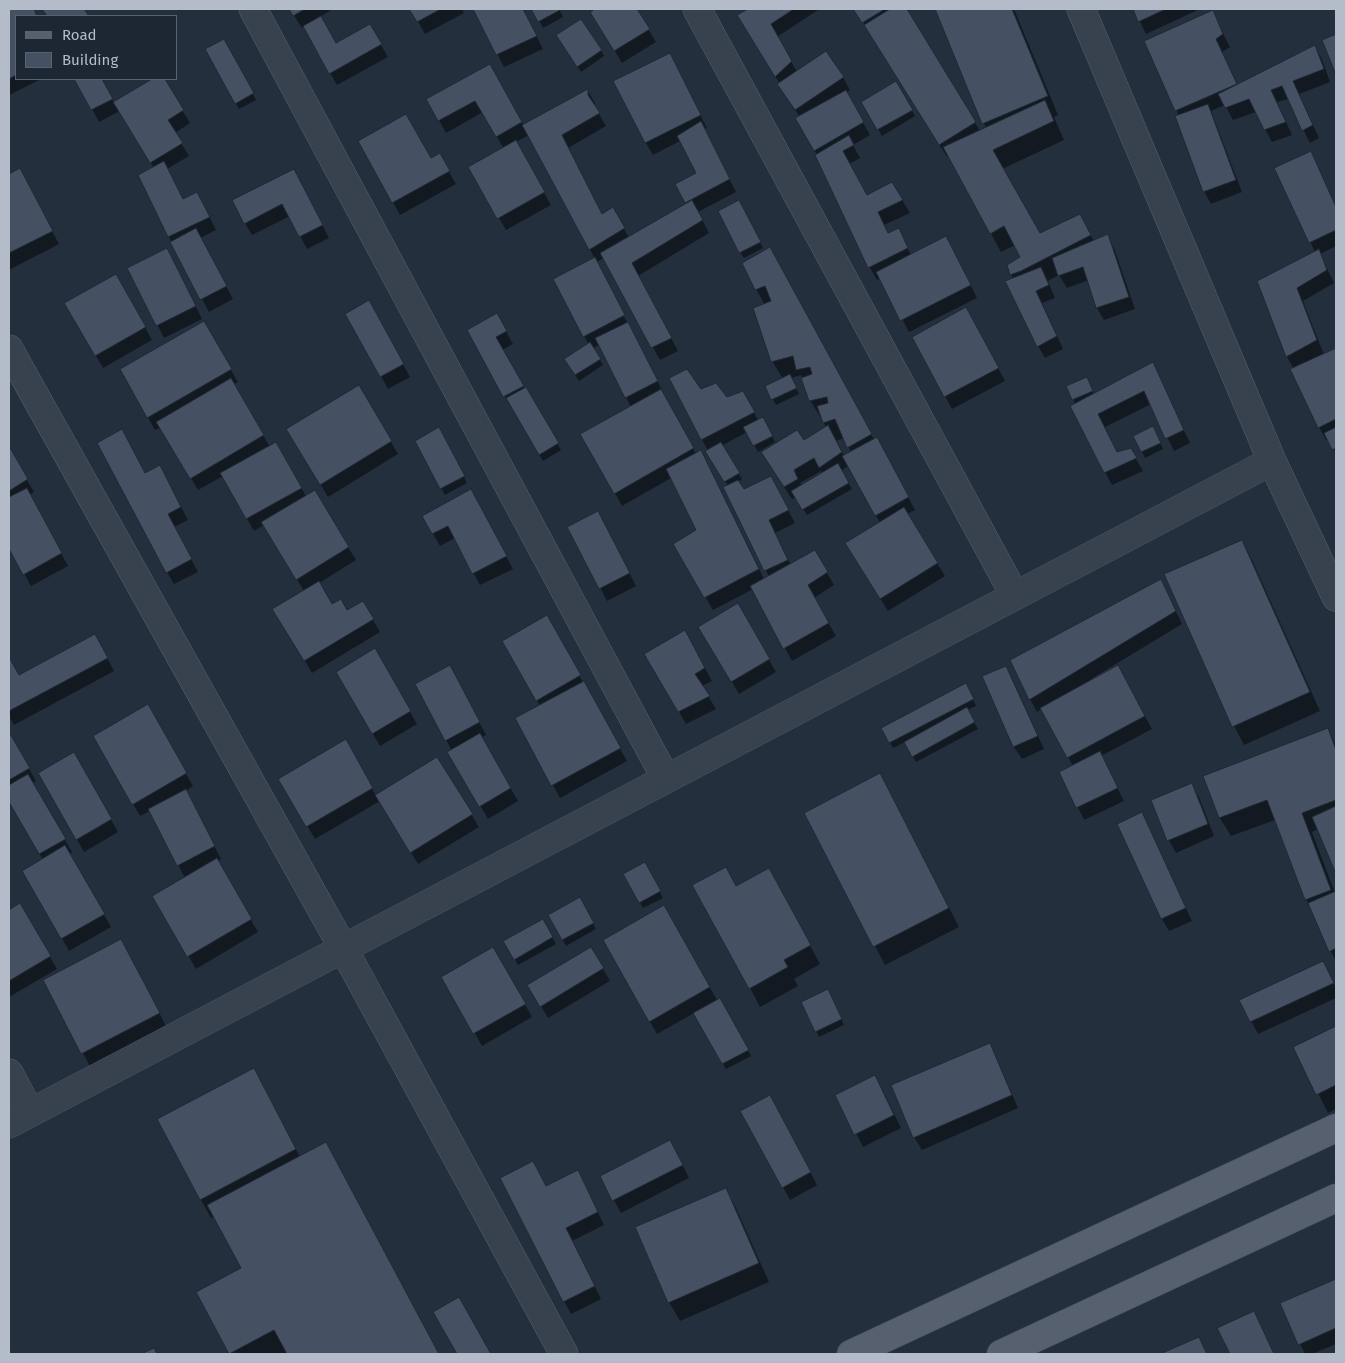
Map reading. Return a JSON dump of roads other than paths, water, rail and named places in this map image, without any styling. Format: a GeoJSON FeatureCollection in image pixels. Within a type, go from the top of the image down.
{"type":"FeatureCollection","features":[{"type":"Feature","properties":{"kind":"main road"},"geometry":{"type":"LineString","coordinates":[[851,1354],[1336,1128]]}},
{"type":"Feature","properties":{"kind":"main road"},"geometry":{"type":"LineString","coordinates":[[1001,1354],[1336,1198]]}},
{"type":"Feature","properties":{"kind":"street"},"geometry":{"type":"LineString","coordinates":[[253,9],[666,779]]}},
{"type":"Feature","properties":{"kind":"street"},"geometry":{"type":"LineString","coordinates":[[697,9],[1015,596]]}},
{"type":"Feature","properties":{"kind":"street"},"geometry":{"type":"LineString","coordinates":[[1081,9],[1272,461],[1336,597]]}},
{"type":"Feature","properties":{"kind":"street"},"geometry":{"type":"LineString","coordinates":[[9,349],[343,948],[564,1354]]}},
{"type":"Feature","properties":{"kind":"street"},"geometry":{"type":"LineString","coordinates":[[9,1073],[20,1118],[1272,461]]}}]}
